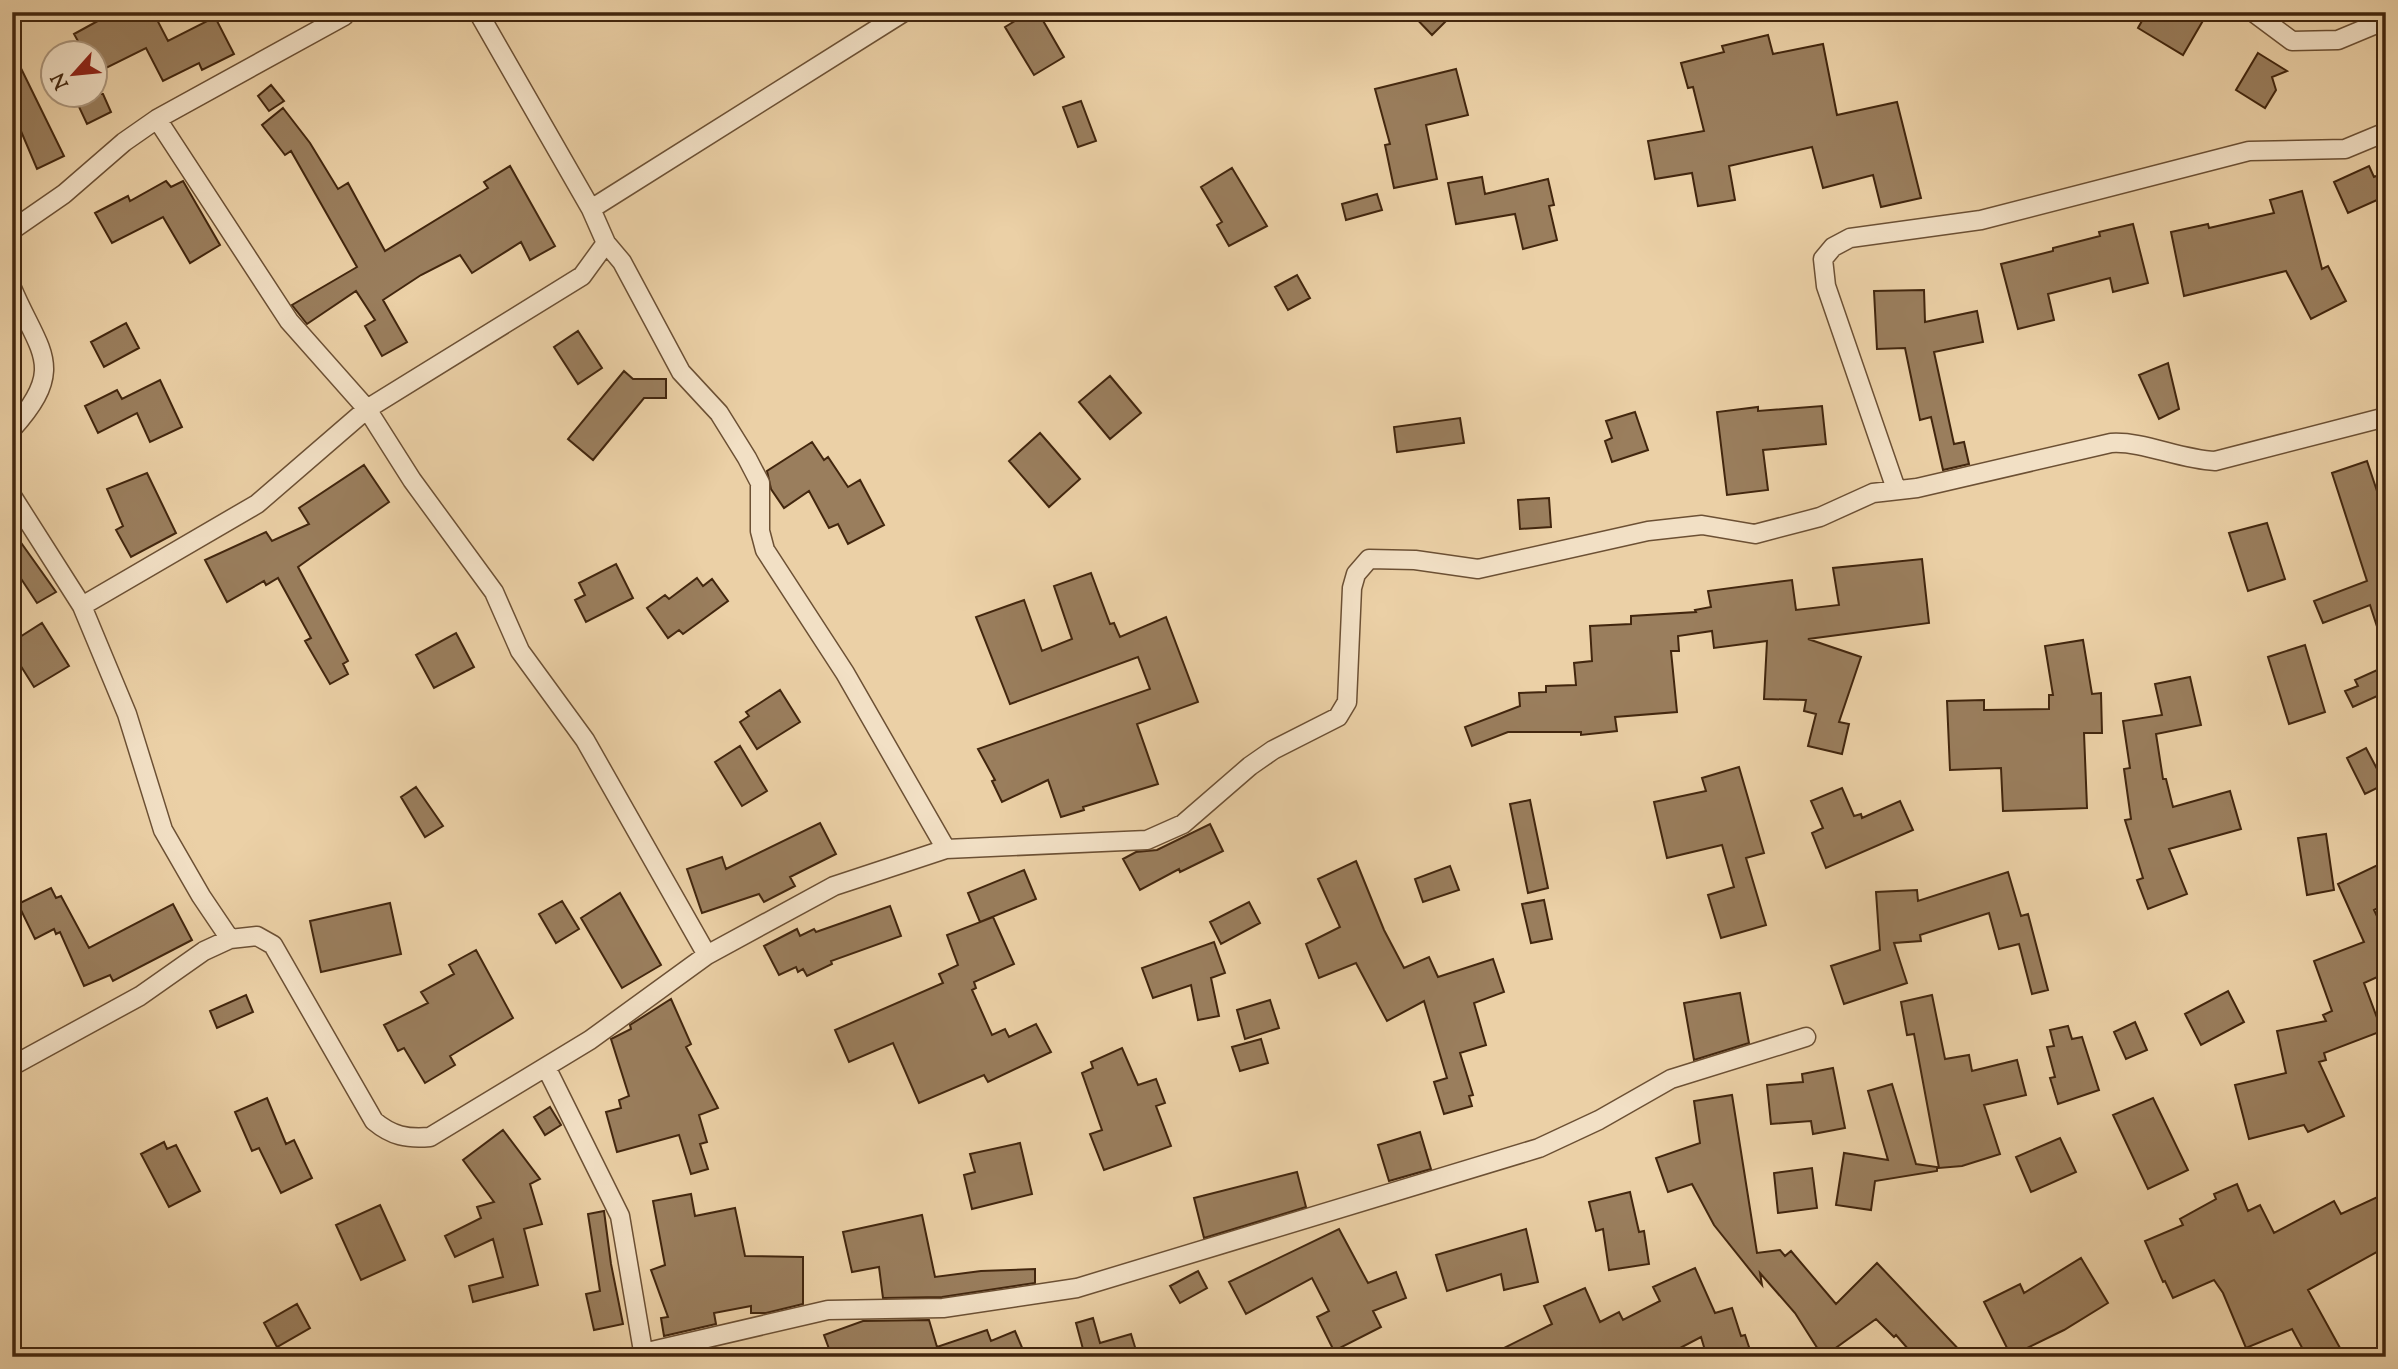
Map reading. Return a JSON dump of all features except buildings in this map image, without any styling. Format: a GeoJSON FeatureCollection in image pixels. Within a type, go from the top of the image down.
{"type":"FeatureCollection","features":[{"type":"Feature","properties":{"kind":"street"},"geometry":{"type":"LineString","coordinates":[[478,12],[591,209],[606,243],[622,262],[681,372],[719,413],[747,458],[760,483],[760,531],[765,550],[845,673],[946,849]]}},
{"type":"Feature","properties":{"kind":"street"},"geometry":{"type":"LineString","coordinates":[[591,209],[904,12]]}},
{"type":"Feature","properties":{"kind":"street"},"geometry":{"type":"LineString","coordinates":[[2253,12],[2292,41],[2338,40],[2383,27]]}},
{"type":"Feature","properties":{"kind":"street"},"geometry":{"type":"LineString","coordinates":[[12,230],[64,194],[124,142],[157,119],[342,13]]}},
{"type":"Feature","properties":{"kind":"street"},"geometry":{"type":"LineString","coordinates":[[157,119],[289,321],[366,409],[412,480],[494,592],[520,651],[585,740],[707,955]]}},
{"type":"Feature","properties":{"kind":"street"},"geometry":{"type":"LineString","coordinates":[[1896,489],[1826,286],[1823,259],[1833,247],[1850,238],[1981,220],[2249,151],[2345,149],[2386,132]]}},
{"type":"Feature","properties":{"kind":"street"},"geometry":{"type":"LineString","coordinates":[[82,606],[257,503],[366,409],[582,276],[606,243]]}},
{"type":"Feature","properties":{"kind":"street"},"geometry":{"type":"LineString","coordinates":[[12,288],[38,340],[43,360],[43,384],[34,405],[12,429]]}},
{"type":"Feature","properties":{"kind":"street"},"geometry":{"type":"LineString","coordinates":[[12,1066],[140,996],[204,951],[230,939],[257,936],[272,945],[374,1121],[387,1132],[409,1139],[430,1137],[590,1040],[707,955],[834,886],[946,849],[1147,840],[1183,824],[1250,766],[1273,750],[1321,727],[1344,709],[1347,702],[1352,589],[1356,573],[1369,559],[1415,560],[1478,569],[1648,531],[1702,525],[1755,534],[1820,517],[1872,493],[1917,488],[2111,443],[2130,442],[2186,459],[2215,461],[2386,417]]}},
{"type":"Feature","properties":{"kind":"street"},"geometry":{"type":"LineString","coordinates":[[12,496],[82,606],[127,713],[163,830],[201,896],[230,939]]}},
{"type":"Feature","properties":{"kind":"street"},"geometry":{"type":"LineString","coordinates":[[546,1067],[620,1216],[644,1355],[828,1310],[943,1308],[1077,1288],[1539,1148],[1599,1120],[1671,1079],[1806,1037]]}}]}
